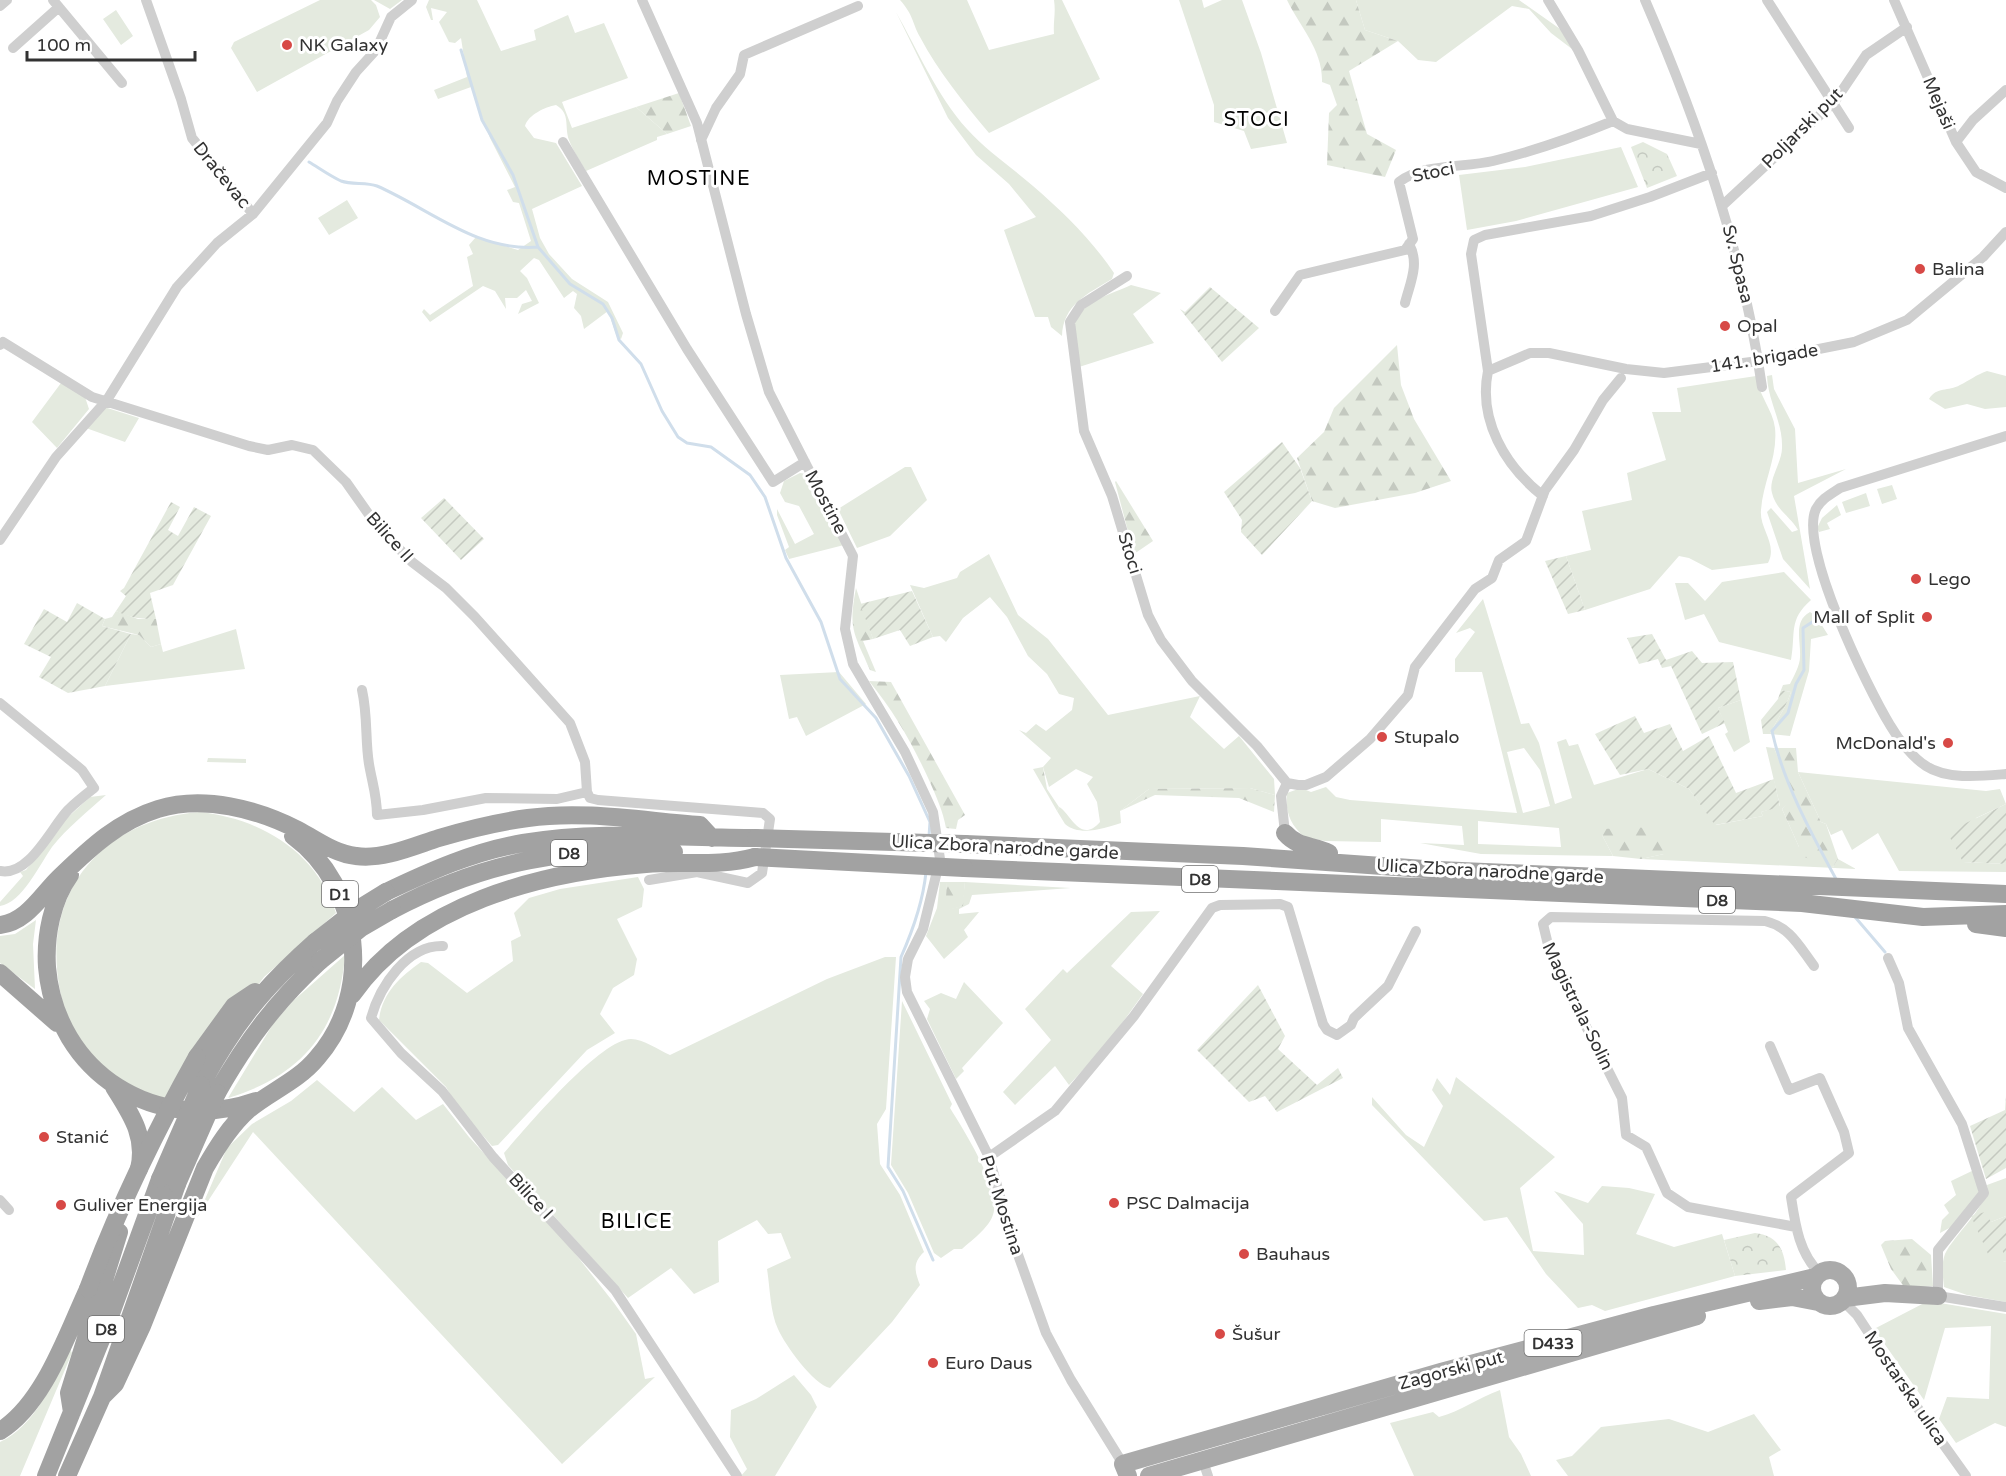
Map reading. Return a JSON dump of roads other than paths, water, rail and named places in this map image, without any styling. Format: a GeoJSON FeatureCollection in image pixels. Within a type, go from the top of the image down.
{"type":"FeatureCollection","features":[{"type":"Feature","properties":{"kind":"highway","name":"D1"},"geometry":{"type":"LineString","coordinates":[[0,925],[21,918],[87,852],[121,825],[140,815],[180,804],[223,805],[264,817],[301,841],[316,857],[340,894],[353,936],[353,980],[348,1002],[336,1031],[318,1058],[294,1080],[267,1096],[225,1109],[204,1112],[171,1109],[140,1099],[111,1083],[91,1066],[64,1031],[43,1009],[0,973]]}},
{"type":"Feature","properties":{"kind":"highway"},"geometry":{"type":"LineString","coordinates":[[264,817],[296,829],[339,853],[357,857],[381,855],[557,807],[700,825],[712,838]]}},
{"type":"Feature","properties":{"kind":"highway"},"geometry":{"type":"LineString","coordinates":[[1285,833],[1292,842],[1321,849],[1350,862]]}},
{"type":"Feature","properties":{"kind":"highway","name":"Ulica Zbora narodne garde"},"geometry":{"type":"LineString","coordinates":[[168,1182],[209,1089],[225,1042],[273,979],[315,942],[352,913],[386,892],[439,867],[521,843],[562,837],[756,838],[965,844],[1350,862],[1802,895],[1923,917],[2006,914]]}},
{"type":"Feature","properties":{"kind":"highway","name":"Ulica Zbora narodne garde"},"geometry":{"type":"LineString","coordinates":[[209,1089],[265,1017],[320,961],[361,928],[442,886],[484,870],[561,854],[629,849],[964,868],[1802,895],[1909,892],[2006,894]]}},
{"type":"Feature","properties":{"kind":"highway"},"geometry":{"type":"LineString","coordinates":[[64,1031],[49,989],[46,951],[52,914],[62,889],[87,852]]}},
{"type":"Feature","properties":{"kind":"highway"},"geometry":{"type":"LineString","coordinates":[[348,1002],[379,961],[417,932],[485,899],[525,884],[570,874],[641,864],[724,864],[755,857]]}},
{"type":"Feature","properties":{"kind":"highway"},"geometry":{"type":"LineString","coordinates":[[1909,892],[2006,884]]}},
{"type":"Feature","properties":{"kind":"highway"},"geometry":{"type":"LineString","coordinates":[[1923,917],[2006,928]]}},
{"type":"Feature","properties":{"kind":"highway"},"geometry":{"type":"LineString","coordinates":[[0,1431],[10,1425],[37,1394],[88,1289],[109,1233],[156,1131],[197,1057],[234,1006],[273,979]]}},
{"type":"Feature","properties":{"kind":"highway"},"geometry":{"type":"LineString","coordinates":[[72,1412],[69,1393],[142,1158],[135,1119],[111,1083]]}},
{"type":"Feature","properties":{"kind":"highway"},"geometry":{"type":"LineString","coordinates":[[102,1397],[115,1384],[142,1326],[206,1168],[219,1144],[236,1123],[267,1096]]}},
{"type":"Feature","properties":{"kind":"highway","name":"D8"},"geometry":{"type":"LineString","coordinates":[[46,1476],[168,1182]]}},
{"type":"Feature","properties":{"kind":"highway","name":"D8"},"geometry":{"type":"LineString","coordinates":[[67,1476],[102,1397],[168,1182]]}},
{"type":"Feature","properties":{"kind":"main road","name":"D433"},"geometry":{"type":"LineString","coordinates":[[1824,1274],[1885,1293]]}},
{"type":"Feature","properties":{"kind":"main road","name":"Zagorski put"},"geometry":{"type":"LineString","coordinates":[[1125,1470],[1452,1369],[1654,1315],[1824,1274]]}},
{"type":"Feature","properties":{"kind":"main road"},"geometry":{"type":"LineString","coordinates":[[1818,1302],[1812,1287],[1824,1274],[1843,1275],[1848,1286],[1844,1300]]}},
{"type":"Feature","properties":{"kind":"main road","name":"D433"},"geometry":{"type":"LineString","coordinates":[[1818,1302],[1833,1306],[1844,1300],[1885,1293],[1938,1296]]}},
{"type":"Feature","properties":{"kind":"main road","name":"Zagorski put"},"geometry":{"type":"LineString","coordinates":[[1149,1476],[1206,1468],[1730,1306],[1792,1297],[1818,1302]]}},
{"type":"Feature","properties":{"kind":"street"},"geometry":{"type":"LineString","coordinates":[[0,6],[7,0]]}},
{"type":"Feature","properties":{"kind":"street","name":"Dračevac"},"geometry":{"type":"LineString","coordinates":[[146,0],[192,138],[253,214]]}},
{"type":"Feature","properties":{"kind":"street"},"geometry":{"type":"LineString","coordinates":[[0,540],[56,457],[107,400],[177,287],[217,243],[253,214],[327,123],[337,101],[376,50],[391,17],[412,0]]}},
{"type":"Feature","properties":{"kind":"street","name":"Mostine"},"geometry":{"type":"LineString","coordinates":[[642,0],[697,123],[746,315],[769,392],[853,555],[844,629],[853,664],[905,752],[933,812],[940,859]]}},
{"type":"Feature","properties":{"kind":"street"},"geometry":{"type":"LineString","coordinates":[[1548,0],[1578,50],[1614,121],[1627,129],[1701,144]]}},
{"type":"Feature","properties":{"kind":"street","name":"Sv. Spasa"},"geometry":{"type":"LineString","coordinates":[[1645,0],[1670,57],[1723,205],[1749,301],[1762,387]]}},
{"type":"Feature","properties":{"kind":"street"},"geometry":{"type":"LineString","coordinates":[[1767,0],[1835,101],[1849,128]]}},
{"type":"Feature","properties":{"kind":"street","name":"Mejaši"},"geometry":{"type":"LineString","coordinates":[[1894,0],[1956,142],[1976,172],[2006,188]]}},
{"type":"Feature","properties":{"kind":"street"},"geometry":{"type":"LineString","coordinates":[[13,48],[56,4],[122,83]]}},
{"type":"Feature","properties":{"kind":"street"},"geometry":{"type":"LineString","coordinates":[[701,140],[716,108],[740,74],[744,55],[858,6]]}},
{"type":"Feature","properties":{"kind":"street","name":"Poljarski put"},"geometry":{"type":"LineString","coordinates":[[1723,205],[1835,101],[1866,55],[1907,27]]}},
{"type":"Feature","properties":{"kind":"street"},"geometry":{"type":"LineString","coordinates":[[1956,142],[1973,120],[2006,90]]}},
{"type":"Feature","properties":{"kind":"street","name":"Stoci"},"geometry":{"type":"LineString","coordinates":[[1409,244],[1413,239],[1399,182],[1410,173],[1492,161],[1570,139],[1614,121]]}},
{"type":"Feature","properties":{"kind":"street"},"geometry":{"type":"LineString","coordinates":[[563,142],[687,349],[773,482],[805,462]]}},
{"type":"Feature","properties":{"kind":"street"},"geometry":{"type":"LineString","coordinates":[[1543,496],[1529,484],[1502,451],[1485,407],[1484,389],[1488,371],[1471,254],[1474,240],[1485,235],[1591,216],[1650,197],[1712,173]]}},
{"type":"Feature","properties":{"kind":"street","name":"141. brigade"},"geometry":{"type":"LineString","coordinates":[[1488,371],[1530,353],[1549,353],[1626,369],[1664,373],[1759,362],[1854,342],[1907,320],[1983,257],[2006,232]]}},
{"type":"Feature","properties":{"kind":"street"},"geometry":{"type":"LineString","coordinates":[[1275,311],[1300,275],[1405,250],[1409,244],[1413,252],[1415,267],[1405,303]]}},
{"type":"Feature","properties":{"kind":"street","name":"Stoci"},"geometry":{"type":"LineString","coordinates":[[1127,276],[1081,305],[1075,313],[1070,329],[1084,431],[1113,496],[1148,615],[1165,646],[1192,681],[1238,726],[1287,783]]}},
{"type":"Feature","properties":{"kind":"street","name":"Bilice II"},"geometry":{"type":"LineString","coordinates":[[0,345],[3,342],[92,397],[249,446],[268,450],[292,445],[313,450],[346,482],[377,526],[412,562],[446,588],[475,617],[570,723],[585,762],[587,792]]}},
{"type":"Feature","properties":{"kind":"street"},"geometry":{"type":"LineString","coordinates":[[1285,833],[1281,796],[1287,783],[1306,785],[1326,777],[1370,739],[1408,695],[1415,667],[1475,589],[1492,578],[1499,560],[1526,541],[1543,496],[1574,450],[1603,400],[1621,378]]}},
{"type":"Feature","properties":{"kind":"street"},"geometry":{"type":"LineString","coordinates":[[2006,436],[1840,488],[1825,498],[1816,509],[1814,520],[1816,555],[1849,645],[1890,725],[1905,745],[1926,766],[1947,774],[2006,774]]}},
{"type":"Feature","properties":{"kind":"street"},"geometry":{"type":"LineString","coordinates":[[362,690],[368,718],[369,764],[378,795],[377,815],[423,810],[486,798],[557,807],[587,792],[591,798],[598,800],[763,813],[770,819],[762,873],[748,883],[696,872],[649,880]]}},
{"type":"Feature","properties":{"kind":"street"},"geometry":{"type":"LineString","coordinates":[[0,703],[82,770],[94,788],[67,811],[24,865],[12,871],[0,871]]}},
{"type":"Feature","properties":{"kind":"street","name":"Put Mostina"},"geometry":{"type":"LineString","coordinates":[[940,859],[923,929],[908,959],[905,977],[907,992],[989,1157],[1011,1235],[1046,1333],[1066,1373],[1125,1470]]}},
{"type":"Feature","properties":{"kind":"street"},"geometry":{"type":"LineString","coordinates":[[989,1157],[1055,1111],[1134,1016],[1212,908],[1220,905],[1272,904],[1285,905],[1290,910],[1323,1024],[1337,1035],[1351,1025],[1354,1018],[1388,986],[1416,931]]}},
{"type":"Feature","properties":{"kind":"street","name":"Magistrala-Solin"},"geometry":{"type":"LineString","coordinates":[[1796,1227],[1688,1207],[1667,1193],[1646,1147],[1626,1135],[1622,1098],[1551,957],[1543,924],[1551,917],[1765,921],[1780,924],[1814,966]]}},
{"type":"Feature","properties":{"kind":"street","name":"Bilice I"},"geometry":{"type":"LineString","coordinates":[[442,946],[429,945],[412,955],[396,971],[375,1002],[371,1018],[401,1053],[442,1091],[493,1157],[615,1290],[737,1476]]}},
{"type":"Feature","properties":{"kind":"street"},"geometry":{"type":"LineString","coordinates":[[1888,958],[1899,983],[1908,1028],[1962,1124],[1983,1193],[1938,1250],[1938,1296],[2006,1307]]}},
{"type":"Feature","properties":{"kind":"street"},"geometry":{"type":"LineString","coordinates":[[1770,1046],[1789,1090],[1820,1078],[1844,1132],[1849,1153],[1791,1197],[1796,1227],[1808,1258],[1824,1274]]}},
{"type":"Feature","properties":{"kind":"street"},"geometry":{"type":"LineString","coordinates":[[0,1200],[9,1210]]}},
{"type":"Feature","properties":{"kind":"street","name":"Mostarska ulica"},"geometry":{"type":"LineString","coordinates":[[1844,1300],[1857,1315],[1921,1413],[1966,1476]]}},
{"type":"Feature","properties":{"kind":"waterway"},"geometry":{"type":"LineString","coordinates":[[461,50],[482,120],[513,175],[538,247],[570,284],[603,304],[612,318],[619,340],[641,364],[662,411],[678,437],[687,443],[711,447],[750,475],[765,497],[786,558],[821,622],[840,679],[876,718],[909,776],[930,822],[929,836]]}},
{"type":"Feature","properties":{"kind":"waterway"},"geometry":{"type":"LineString","coordinates":[[309,162],[341,181],[377,186],[474,236],[516,247],[538,247]]}},
{"type":"Feature","properties":{"kind":"waterway"},"geometry":{"type":"LineString","coordinates":[[1817,619],[1803,628],[1804,670],[1796,684],[1788,713],[1772,731],[1790,788],[1836,879]]}},
{"type":"Feature","properties":{"kind":"waterway"},"geometry":{"type":"LineString","coordinates":[[926,872],[917,916],[901,957],[888,1167],[903,1191],[933,1260]]}},
{"type":"Feature","properties":{"kind":"waterway"},"geometry":{"type":"LineString","coordinates":[[1855,917],[1885,952]]}},
{"type":"Feature","properties":{"kind":"place","name":"NK Galaxy"},"geometry":{"type":"Point","coordinates":[287,45]}},
{"type":"Feature","properties":{"kind":"place","name":"Balina"},"geometry":{"type":"Point","coordinates":[1920,269]}},
{"type":"Feature","properties":{"kind":"place","name":"Opal"},"geometry":{"type":"Point","coordinates":[1725,326]}},
{"type":"Feature","properties":{"kind":"place","name":"Lego"},"geometry":{"type":"Point","coordinates":[1916,579]}},
{"type":"Feature","properties":{"kind":"place","name":"Mall of Split"},"geometry":{"type":"Point","coordinates":[1927,617]}},
{"type":"Feature","properties":{"kind":"place","name":"Stupalo"},"geometry":{"type":"Point","coordinates":[1382,737]}},
{"type":"Feature","properties":{"kind":"place","name":"McDonald's"},"geometry":{"type":"Point","coordinates":[1948,743]}},
{"type":"Feature","properties":{"kind":"place","name":"Stanić"},"geometry":{"type":"Point","coordinates":[44,1137]}},
{"type":"Feature","properties":{"kind":"place","name":"PSC Dalmacija"},"geometry":{"type":"Point","coordinates":[1114,1203]}},
{"type":"Feature","properties":{"kind":"place","name":"Guliver Energija"},"geometry":{"type":"Point","coordinates":[61,1205]}},
{"type":"Feature","properties":{"kind":"place","name":"Bauhaus"},"geometry":{"type":"Point","coordinates":[1244,1254]}},
{"type":"Feature","properties":{"kind":"place","name":"Šušur"},"geometry":{"type":"Point","coordinates":[1220,1334]}},
{"type":"Feature","properties":{"kind":"place","name":"Euro Daus"},"geometry":{"type":"Point","coordinates":[933,1363]}},
{"type":"Feature","properties":{"kind":"district","name":"STOCI"},"geometry":{"type":"Point","coordinates":[1257,119]}},
{"type":"Feature","properties":{"kind":"district","name":"MOSTINE"},"geometry":{"type":"Point","coordinates":[699,178]}},
{"type":"Feature","properties":{"kind":"district","name":"BILICE"},"geometry":{"type":"Point","coordinates":[637,1221]}}]}
